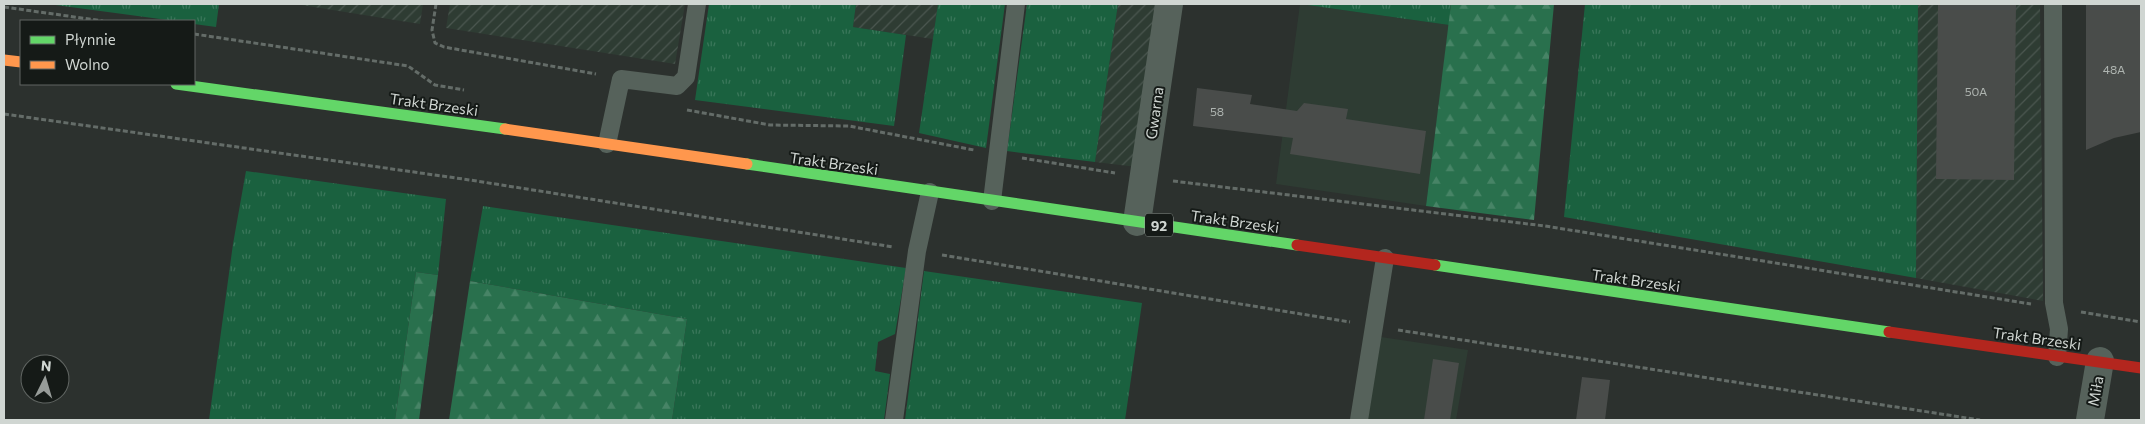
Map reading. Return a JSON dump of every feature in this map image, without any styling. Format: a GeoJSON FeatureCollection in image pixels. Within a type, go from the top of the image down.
{"type":"FeatureCollection","features":[{"type":"Feature","properties":{"kind":"main road"},"geometry":{"type":"LineString","coordinates":[[4,60],[20,62]]}},
{"type":"Feature","properties":{"kind":"main road","name":"Trakt Brzeski"},"geometry":{"type":"LineString","coordinates":[[183,85],[607,144],[2141,368]]}},
{"type":"Feature","properties":{"kind":"street","name":"Gwarna"},"geometry":{"type":"LineString","coordinates":[[1137,222],[1169,4]]}},
{"type":"Feature","properties":{"kind":"street","name":"Miła"},"geometry":{"type":"LineString","coordinates":[[2090,420],[2100,361]]}},
{"type":"Feature","properties":{"kind":"lane"},"geometry":{"type":"LineString","coordinates":[[607,144],[621,79],[677,86],[686,77],[697,4]]}},
{"type":"Feature","properties":{"kind":"lane"},"geometry":{"type":"LineString","coordinates":[[992,201],[1016,4]]}},
{"type":"Feature","properties":{"kind":"lane"},"geometry":{"type":"LineString","coordinates":[[2053,4],[2054,303],[2059,329],[2057,357]]}},
{"type":"Feature","properties":{"kind":"lane"},"geometry":{"type":"LineString","coordinates":[[894,420],[917,251],[930,192]]}},
{"type":"Feature","properties":{"kind":"lane"},"geometry":{"type":"LineString","coordinates":[[1359,420],[1385,258]]}},
{"type":"Feature","properties":{"kind":"path"},"geometry":{"type":"LineString","coordinates":[[436,4],[432,30],[435,43],[444,47],[621,79]]}},
{"type":"Feature","properties":{"kind":"path"},"geometry":{"type":"LineString","coordinates":[[4,7],[96,20]]}},
{"type":"Feature","properties":{"kind":"path"},"geometry":{"type":"LineString","coordinates":[[4,114],[470,180],[1374,326],[1980,420]]}},
{"type":"Feature","properties":{"kind":"shaded area"},"geometry":{"type":"Polygon","coordinates":[[[295,4],[423,4],[420,24],[295,4]]]}},
{"type":"Feature","properties":{"kind":"shaded area"},"geometry":{"type":"Polygon","coordinates":[[[450,4],[685,4],[675,64],[446,28],[450,4]]]}},
{"type":"Feature","properties":{"kind":"shaded area"},"geometry":{"type":"Polygon","coordinates":[[[856,4],[938,4],[933,39],[853,27],[856,4]]]}},
{"type":"Feature","properties":{"kind":"shaded area"},"geometry":{"type":"Polygon","coordinates":[[[1118,4],[1161,4],[1137,167],[1095,162],[1118,4]]]}},
{"type":"Feature","properties":{"kind":"shaded area"},"geometry":{"type":"Polygon","coordinates":[[[1300,4],[1449,25],[1426,206],[1276,184],[1300,4]]]}},
{"type":"Feature","properties":{"kind":"shaded area"},"geometry":{"type":"Polygon","coordinates":[[[1918,4],[2040,4],[2043,301],[1916,278],[1918,4]]]}},
{"type":"Feature","properties":{"kind":"shaded area"},"geometry":{"type":"Polygon","coordinates":[[[1381,337],[1468,350],[1456,420],[1367,420],[1381,337]]]}},
{"type":"Feature","properties":{"kind":"green space"},"geometry":{"type":"Polygon","coordinates":[[[48,4],[219,4],[216,27],[195,24],[195,20],[168,20],[48,4]]]}},
{"type":"Feature","properties":{"kind":"green space"},"geometry":{"type":"Polygon","coordinates":[[[709,4],[856,4],[853,27],[906,35],[894,126],[695,100],[709,4]]]}},
{"type":"Feature","properties":{"kind":"green space"},"geometry":{"type":"Polygon","coordinates":[[[938,4],[1005,4],[986,148],[919,133],[938,4]]]}},
{"type":"Feature","properties":{"kind":"green space"},"geometry":{"type":"Polygon","coordinates":[[[1027,4],[1118,4],[1095,162],[1007,151],[1027,4]]]}},
{"type":"Feature","properties":{"kind":"green space"},"geometry":{"type":"Polygon","coordinates":[[[1300,4],[1451,4],[1449,25],[1300,4]]]}},
{"type":"Feature","properties":{"kind":"green space"},"geometry":{"type":"Polygon","coordinates":[[[1451,4],[1554,4],[1534,220],[1426,206],[1451,4]]]}},
{"type":"Feature","properties":{"kind":"green space"},"geometry":{"type":"Polygon","coordinates":[[[1585,4],[1918,4],[1916,278],[1564,217],[1585,4]]]}},
{"type":"Feature","properties":{"kind":"green space"},"geometry":{"type":"Polygon","coordinates":[[[246,171],[446,199],[438,275],[416,272],[395,420],[209,420],[233,244],[246,171]]]}},
{"type":"Feature","properties":{"kind":"green space"},"geometry":{"type":"Polygon","coordinates":[[[483,206],[906,268],[895,334],[878,342],[875,371],[890,374],[884,420],[672,420],[687,319],[470,281],[483,206]]]}},
{"type":"Feature","properties":{"kind":"green space"},"geometry":{"type":"Polygon","coordinates":[[[924,271],[1142,303],[1125,420],[905,420],[924,271]]]}},
{"type":"Feature","properties":{"kind":"green space"},"geometry":{"type":"Polygon","coordinates":[[[416,272],[438,275],[419,420],[395,420],[416,272]]]}},
{"type":"Feature","properties":{"kind":"green space"},"geometry":{"type":"Polygon","coordinates":[[[470,281],[687,319],[672,420],[449,420],[470,281]]]}},
{"type":"Feature","properties":{"kind":"building"},"geometry":{"type":"Polygon","coordinates":[[[1938,4],[2016,4],[2014,180],[1936,179],[1938,4]]]}},
{"type":"Feature","properties":{"kind":"building"},"geometry":{"type":"Polygon","coordinates":[[[2086,4],[2141,4],[2141,132],[2114,138],[2086,150],[2086,4]]]}},
{"type":"Feature","properties":{"kind":"building"},"geometry":{"type":"Polygon","coordinates":[[[1197,88],[1252,95],[1250,104],[1297,111],[1304,103],[1348,109],[1346,119],[1426,131],[1420,174],[1290,154],[1293,138],[1193,126],[1197,88]]]}},
{"type":"Feature","properties":{"kind":"building"},"geometry":{"type":"Polygon","coordinates":[[[1433,359],[1459,363],[1450,420],[1424,420],[1433,359]]]}},
{"type":"Feature","properties":{"kind":"building"},"geometry":{"type":"Polygon","coordinates":[[[1582,377],[1610,380],[1605,420],[1576,420],[1582,377]]]}},
{"type":"Feature","properties":{"kind":"traffic: fast"},"geometry":{"type":"LineString","coordinates":[[183,85],[505,129]]}},
{"type":"Feature","properties":{"kind":"traffic: fast"},"geometry":{"type":"LineString","coordinates":[[747,164],[1297,245]]}},
{"type":"Feature","properties":{"kind":"traffic: fast"},"geometry":{"type":"LineString","coordinates":[[1435,265],[1889,332]]}},
{"type":"Feature","properties":{"kind":"traffic: slow"},"geometry":{"type":"LineString","coordinates":[[4,60],[20,62]]}},
{"type":"Feature","properties":{"kind":"traffic: slow"},"geometry":{"type":"LineString","coordinates":[[505,129],[747,164]]}},
{"type":"Feature","properties":{"kind":"traffic: jam"},"geometry":{"type":"LineString","coordinates":[[1297,245],[1435,265]]}},
{"type":"Feature","properties":{"kind":"traffic: jam"},"geometry":{"type":"LineString","coordinates":[[1889,332],[2141,368]]}}]}
